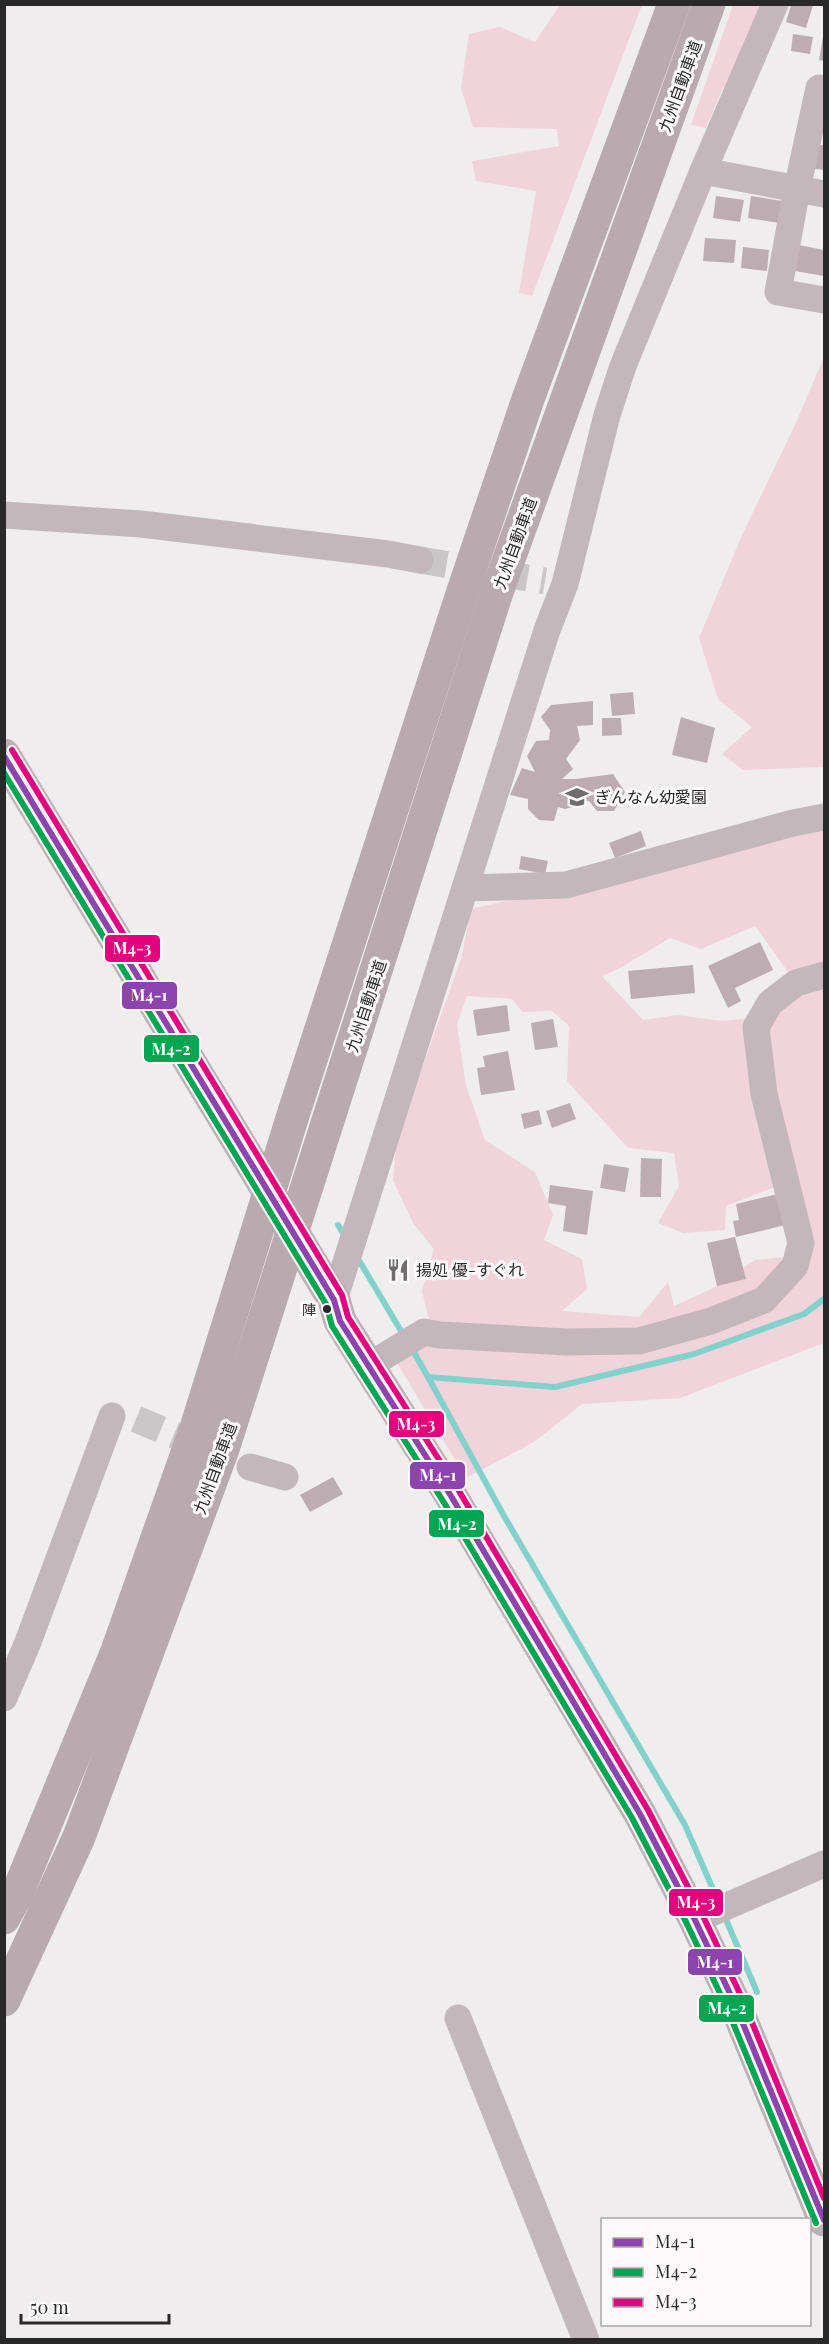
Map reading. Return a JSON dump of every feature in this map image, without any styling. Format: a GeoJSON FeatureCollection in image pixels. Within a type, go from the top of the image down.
{"type":"FeatureCollection","features":[{"type":"Feature","properties":{"kind":"highway","name":"九州自動車道"},"geometry":{"type":"LineString","coordinates":[[4,1918],[17,1894],[117,1651],[196,1425],[294,1112],[459,602],[521,422],[674,4]]}},
{"type":"Feature","properties":{"kind":"highway","name":"九州自動車道"},"geometry":{"type":"LineString","coordinates":[[4,2000],[79,1836],[223,1449],[496,595],[709,4]]}},
{"type":"Feature","properties":{"kind":"main road"},"geometry":{"type":"LineString","coordinates":[[4,755],[334,1300],[340,1321],[378,1360],[452,1496],[640,1815],[713,1912],[734,2002],[825,2220]]}},
{"type":"Feature","properties":{"kind":"street"},"geometry":{"type":"LineString","coordinates":[[334,1300],[547,630],[555,583],[622,366],[775,4]]}},
{"type":"Feature","properties":{"kind":"street"},"geometry":{"type":"LineString","coordinates":[[825,89],[819,88],[778,292],[825,300]]}},
{"type":"Feature","properties":{"kind":"street"},"geometry":{"type":"LineString","coordinates":[[703,171],[825,194]]}},
{"type":"Feature","properties":{"kind":"street"},"geometry":{"type":"LineString","coordinates":[[4,515],[141,524],[388,554],[420,560]]}},
{"type":"Feature","properties":{"kind":"street"},"geometry":{"type":"LineString","coordinates":[[465,888],[566,885],[792,823],[825,817]]}},
{"type":"Feature","properties":{"kind":"street"},"geometry":{"type":"LineString","coordinates":[[378,1360],[424,1332],[440,1335],[566,1342],[639,1341],[711,1321],[764,1300],[795,1266],[801,1243],[764,1094],[756,1027],[770,1003],[796,983],[825,975]]}},
{"type":"Feature","properties":{"kind":"street"},"geometry":{"type":"LineString","coordinates":[[4,1698],[28,1642],[112,1416]]}},
{"type":"Feature","properties":{"kind":"street"},"geometry":{"type":"LineString","coordinates":[[250,1467],[285,1477]]}},
{"type":"Feature","properties":{"kind":"street"},"geometry":{"type":"LineString","coordinates":[[713,1912],[825,1864]]}},
{"type":"Feature","properties":{"kind":"street"},"geometry":{"type":"LineString","coordinates":[[458,2018],[586,2340]]}},
{"type":"Feature","properties":{"kind":"shaded area"},"geometry":{"type":"Polygon","coordinates":[[[560,5],[642,5],[532,296],[519,293],[536,191],[476,181],[472,161],[559,146],[557,129],[473,127],[461,88],[469,34],[500,27],[535,42],[560,5]]]}},
{"type":"Feature","properties":{"kind":"shaded area"},"geometry":{"type":"Polygon","coordinates":[[[733,5],[764,5],[729,86],[723,87],[706,128],[691,125],[733,5]]]}},
{"type":"Feature","properties":{"kind":"shaded area"},"geometry":{"type":"Polygon","coordinates":[[[824,357],[824,767],[743,770],[722,754],[752,727],[718,699],[699,638],[742,535],[795,425],[824,357]]]}},
{"type":"Feature","properties":{"kind":"shaded area"},"geometry":{"type":"Polygon","coordinates":[[[824,827],[824,1343],[680,1398],[582,1404],[534,1442],[466,1478],[396,1361],[431,1328],[422,1291],[434,1249],[413,1223],[393,1180],[397,1138],[461,959],[471,909],[824,827]],[[755,926],[701,949],[670,938],[602,976],[643,1020],[677,1015],[722,1021],[752,1018],[796,983],[755,926]],[[467,996],[457,1024],[466,1086],[485,1140],[535,1172],[553,1215],[544,1240],[582,1259],[587,1289],[562,1311],[639,1317],[668,1282],[674,1306],[711,1289],[755,1260],[785,1257],[788,1236],[775,1187],[726,1206],[725,1230],[683,1233],[658,1223],[679,1186],[674,1153],[628,1148],[567,1081],[569,1026],[552,1011],[522,1012],[512,999],[467,996]]]}},
{"type":"Feature","properties":{"kind":"building"},"geometry":{"type":"Polygon","coordinates":[[[791,5],[813,5],[806,28],[786,22],[791,5]]]}},
{"type":"Feature","properties":{"kind":"building"},"geometry":{"type":"Polygon","coordinates":[[[793,34],[813,37],[810,54],[791,51],[793,34]]]}},
{"type":"Feature","properties":{"kind":"building"},"geometry":{"type":"Polygon","coordinates":[[[824,37],[824,61],[819,60],[824,37]]]}},
{"type":"Feature","properties":{"kind":"building"},"geometry":{"type":"Polygon","coordinates":[[[817,145],[824,145],[824,170],[815,169],[817,145]]]}},
{"type":"Feature","properties":{"kind":"building"},"geometry":{"type":"Polygon","coordinates":[[[716,196],[744,200],[740,222],[713,218],[716,196]]]}},
{"type":"Feature","properties":{"kind":"building"},"geometry":{"type":"Polygon","coordinates":[[[751,196],[782,201],[779,223],[748,218],[751,196]]]}},
{"type":"Feature","properties":{"kind":"building"},"geometry":{"type":"Polygon","coordinates":[[[705,238],[736,240],[734,263],[703,261],[705,238]]]}},
{"type":"Feature","properties":{"kind":"building"},"geometry":{"type":"Polygon","coordinates":[[[799,245],[824,250],[824,276],[795,271],[799,245]]]}},
{"type":"Feature","properties":{"kind":"building"},"geometry":{"type":"Polygon","coordinates":[[[743,247],[769,250],[767,271],[741,268],[743,247]]]}},
{"type":"Feature","properties":{"kind":"building"},"geometry":{"type":"Polygon","coordinates":[[[633,692],[635,714],[612,716],[610,694],[633,692]]]}},
{"type":"Feature","properties":{"kind":"building"},"geometry":{"type":"Polygon","coordinates":[[[593,701],[593,725],[577,726],[580,740],[566,759],[573,769],[562,779],[613,774],[625,792],[614,811],[597,811],[589,801],[579,800],[576,806],[565,809],[558,807],[554,821],[539,820],[528,809],[528,799],[510,795],[522,768],[535,772],[527,756],[536,741],[549,740],[550,730],[541,717],[551,705],[593,701]]]}},
{"type":"Feature","properties":{"kind":"building"},"geometry":{"type":"Polygon","coordinates":[[[681,717],[715,728],[707,763],[672,755],[681,717]]]}},
{"type":"Feature","properties":{"kind":"building"},"geometry":{"type":"Polygon","coordinates":[[[602,718],[621,718],[622,735],[602,736],[602,718]]]}},
{"type":"Feature","properties":{"kind":"building"},"geometry":{"type":"Polygon","coordinates":[[[641,831],[646,846],[615,858],[609,843],[641,831]]]}},
{"type":"Feature","properties":{"kind":"building"},"geometry":{"type":"Polygon","coordinates":[[[521,856],[548,861],[545,874],[519,869],[521,856]]]}},
{"type":"Feature","properties":{"kind":"building"},"geometry":{"type":"Polygon","coordinates":[[[760,942],[773,970],[735,988],[741,1001],[728,1008],[708,966],[760,942]]]}},
{"type":"Feature","properties":{"kind":"building"},"geometry":{"type":"Polygon","coordinates":[[[693,965],[695,993],[631,999],[628,971],[693,965]]]}},
{"type":"Feature","properties":{"kind":"building"},"geometry":{"type":"Polygon","coordinates":[[[507,1005],[510,1031],[477,1036],[473,1010],[507,1005]]]}},
{"type":"Feature","properties":{"kind":"building"},"geometry":{"type":"Polygon","coordinates":[[[553,1019],[558,1047],[535,1050],[531,1023],[553,1019]]]}},
{"type":"Feature","properties":{"kind":"building"},"geometry":{"type":"Polygon","coordinates":[[[508,1051],[515,1090],[481,1095],[477,1068],[485,1067],[483,1056],[508,1051]]]}},
{"type":"Feature","properties":{"kind":"building"},"geometry":{"type":"Polygon","coordinates":[[[570,1103],[576,1119],[552,1128],[546,1111],[570,1103]]]}},
{"type":"Feature","properties":{"kind":"building"},"geometry":{"type":"Polygon","coordinates":[[[539,1110],[542,1124],[524,1129],[521,1114],[539,1110]]]}},
{"type":"Feature","properties":{"kind":"building"},"geometry":{"type":"Polygon","coordinates":[[[641,1158],[662,1159],[661,1197],[640,1197],[641,1158]]]}},
{"type":"Feature","properties":{"kind":"building"},"geometry":{"type":"Polygon","coordinates":[[[604,1164],[629,1168],[625,1192],[600,1188],[604,1164]]]}},
{"type":"Feature","properties":{"kind":"building"},"geometry":{"type":"Polygon","coordinates":[[[550,1185],[593,1191],[587,1235],[563,1231],[566,1206],[548,1203],[550,1185]]]}},
{"type":"Feature","properties":{"kind":"building"},"geometry":{"type":"Polygon","coordinates":[[[778,1194],[785,1225],[736,1237],[733,1221],[739,1220],[736,1204],[778,1194]]]}},
{"type":"Feature","properties":{"kind":"building"},"geometry":{"type":"Polygon","coordinates":[[[735,1237],[746,1279],[717,1286],[707,1243],[735,1237]]]}},
{"type":"Feature","properties":{"kind":"building"},"geometry":{"type":"Polygon","coordinates":[[[333,1477],[343,1494],[310,1512],[300,1495],[333,1477]]]}},
{"type":"Feature","properties":{"kind":"waterway"},"geometry":{"type":"LineString","coordinates":[[338,1225],[346,1238]]}},
{"type":"Feature","properties":{"kind":"waterway"},"geometry":{"type":"LineString","coordinates":[[357,1257],[404,1336]]}},
{"type":"Feature","properties":{"kind":"waterway"},"geometry":{"type":"LineString","coordinates":[[411,1347],[428,1377],[555,1387],[694,1354],[804,1314],[824,1299]]}},
{"type":"Feature","properties":{"kind":"waterway"},"geometry":{"type":"LineString","coordinates":[[428,1377],[504,1516],[685,1825],[719,1903]]}},
{"type":"Feature","properties":{"kind":"waterway"},"geometry":{"type":"LineString","coordinates":[[724,1915],[757,1992]]}},
{"type":"Feature","properties":{"kind":"tunnel"},"geometry":{"type":"LineString","coordinates":[[420,560],[545,581]]}},
{"type":"Feature","properties":{"kind":"tunnel"},"geometry":{"type":"LineString","coordinates":[[136,1419],[210,1450]]}},
{"type":"Feature","properties":{"kind":"transit line","name":"M4-3"},"geometry":{"type":"LineString","coordinates":[[12,750],[342,1295],[348,1317],[459,1491],[648,1810],[742,1998],[824,2198]]}},
{"type":"Feature","properties":{"kind":"transit line","name":"M4-1"},"geometry":{"type":"LineString","coordinates":[[4,756],[334,1300],[340,1321],[451,1496],[640,1814],[734,2002],[824,2220]]}},
{"type":"Feature","properties":{"kind":"transit line","name":"M4-2"},"geometry":{"type":"LineString","coordinates":[[4,773],[326,1304],[332,1326],[443,1501],[632,1818],[726,2006],[816,2223]]}},
{"type":"Feature","properties":{"kind":"place","name":"ぎんなん幼愛園"},"geometry":{"type":"Point","coordinates":[577,797]}},
{"type":"Feature","properties":{"kind":"place","name":"揚処 優-すぐれ"},"geometry":{"type":"Point","coordinates":[398,1270]}},
{"type":"Feature","properties":{"kind":"place","name":"陣"},"geometry":{"type":"Point","coordinates":[327,1309]}}]}
